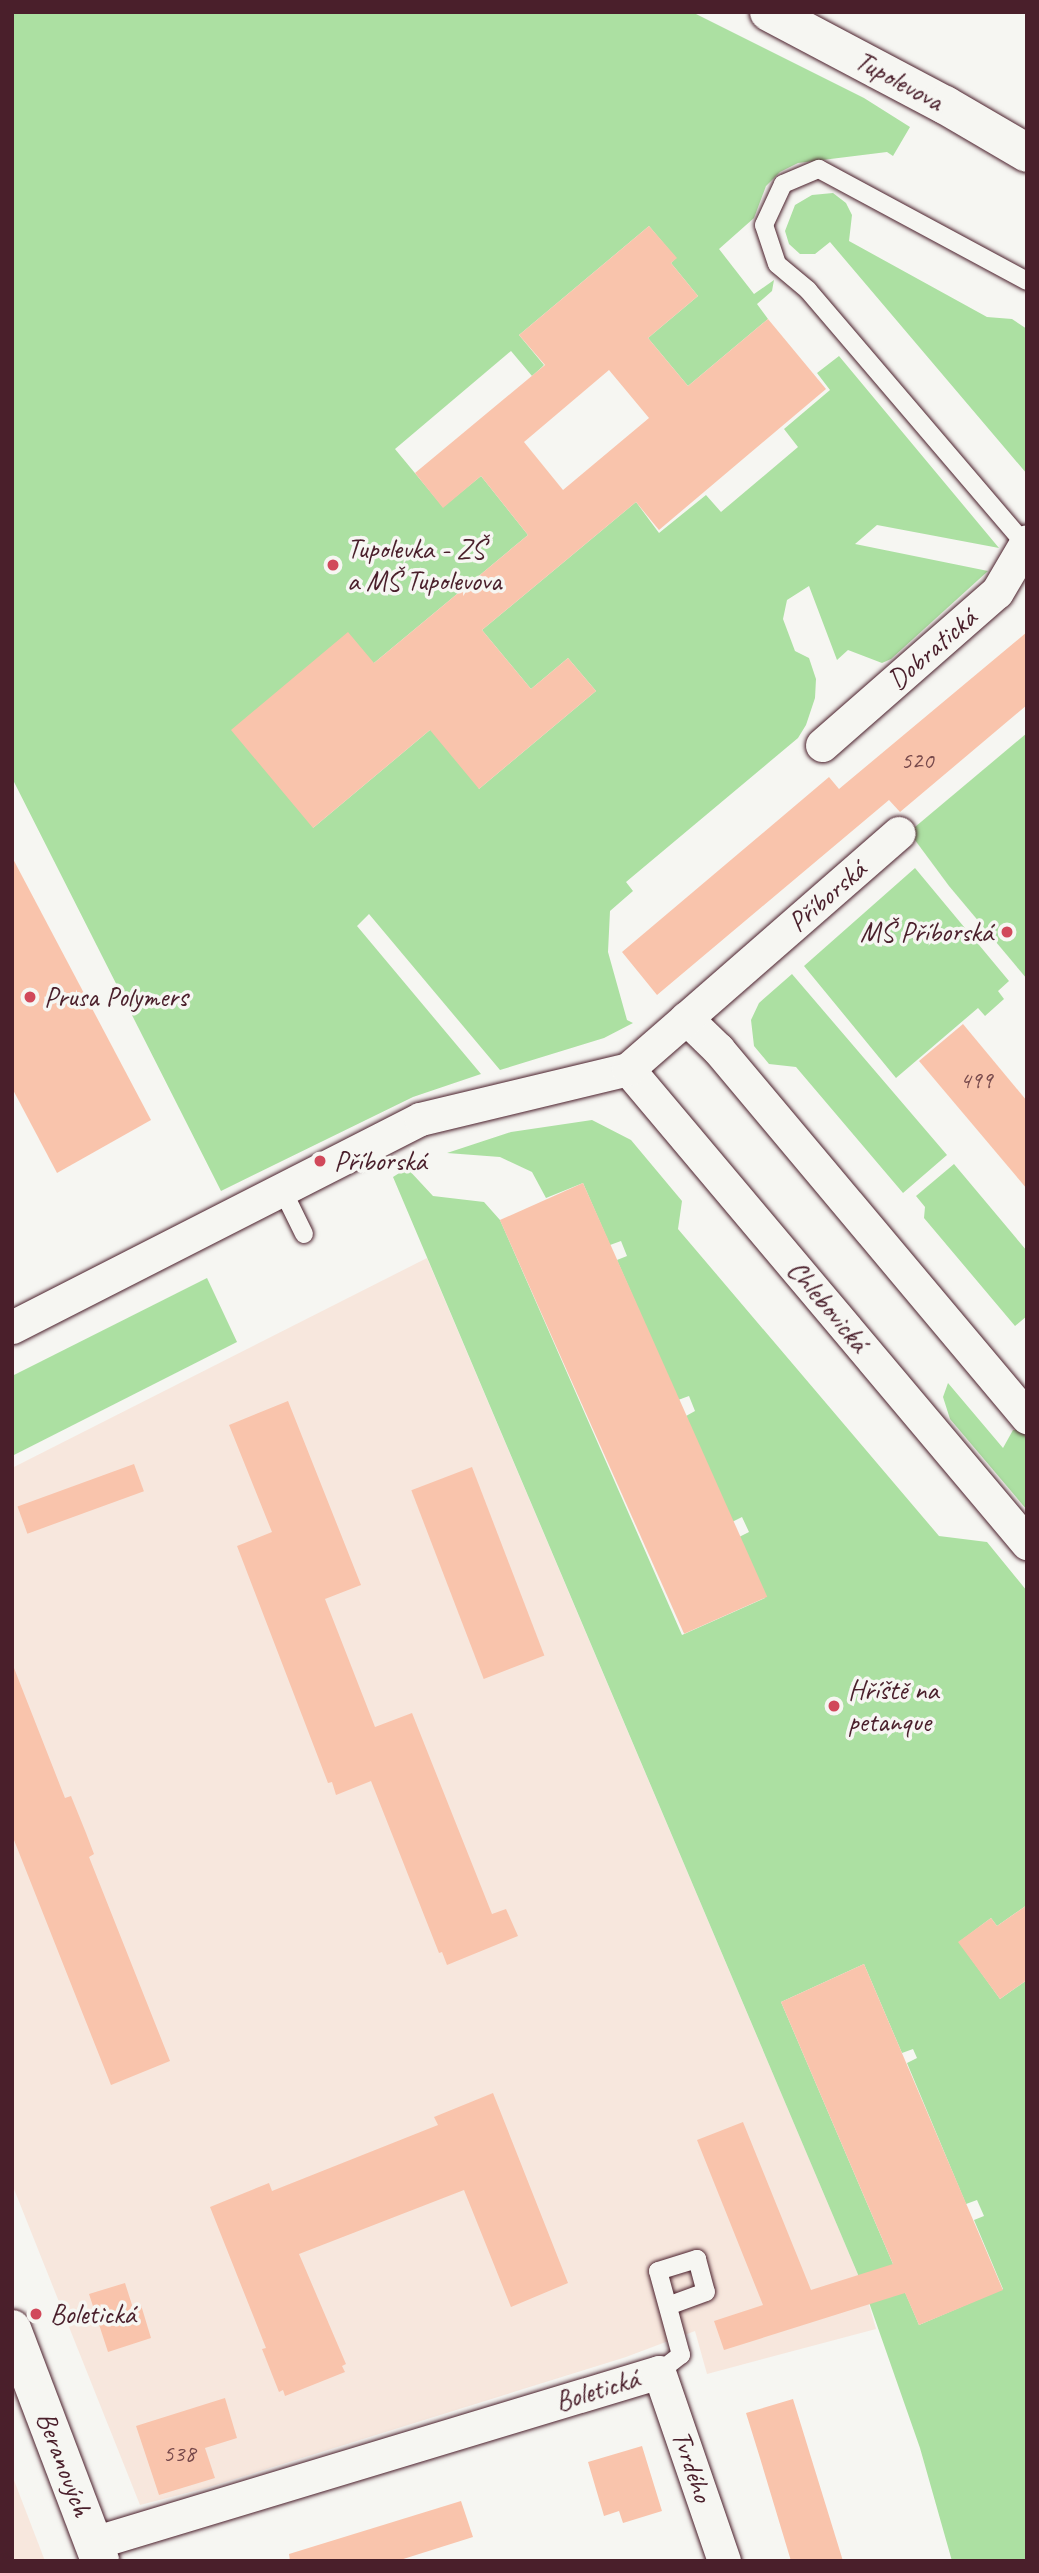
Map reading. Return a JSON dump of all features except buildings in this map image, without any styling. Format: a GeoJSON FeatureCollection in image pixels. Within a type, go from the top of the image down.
{"type":"FeatureCollection","features":[{"type":"Feature","properties":{"kind":"main road","name":"Tupolevova"},"geometry":{"type":"LineString","coordinates":[[769,12],[945,105],[1027,153]]}},
{"type":"Feature","properties":{"kind":"main road","name":"Beranových"},"geometry":{"type":"LineString","coordinates":[[12,2329],[96,2552]]}},
{"type":"Feature","properties":{"kind":"street","name":"Dobratická"},"geometry":{"type":"LineString","coordinates":[[822,745],[997,592],[1015,565],[1025,542]]}},
{"type":"Feature","properties":{"kind":"street","name":"Příborská"},"geometry":{"type":"LineString","coordinates":[[12,1327],[420,1119],[628,1069],[899,833]]}},
{"type":"Feature","properties":{"kind":"street"},"geometry":{"type":"LineString","coordinates":[[686,1018],[718,1049],[1027,1417]]}},
{"type":"Feature","properties":{"kind":"street","name":"Chlebovická"},"geometry":{"type":"LineString","coordinates":[[628,1069],[1027,1543]]}},
{"type":"Feature","properties":{"kind":"street","name":"Boletická"},"geometry":{"type":"LineString","coordinates":[[96,2552],[659,2372]]}},
{"type":"Feature","properties":{"kind":"street","name":"Tvrdého"},"geometry":{"type":"LineString","coordinates":[[659,2372],[724,2561]]}},
{"type":"Feature","properties":{"kind":"lane"},"geometry":{"type":"LineString","coordinates":[[1025,542],[808,290],[777,264],[764,225],[783,184],[819,169],[1027,281]]}},
{"type":"Feature","properties":{"kind":"lane"},"geometry":{"type":"LineString","coordinates":[[282,1189],[304,1234]]}},
{"type":"Feature","properties":{"kind":"lane"},"geometry":{"type":"LineString","coordinates":[[659,2372],[681,2355],[668,2306]]}},
{"type":"Feature","properties":{"kind":"shaded area"},"geometry":{"type":"Polygon","coordinates":[[[427,1258],[865,2291],[876,2329],[707,2374],[695,2331],[626,2357],[206,2488],[140,2505],[12,2184],[12,1468],[427,1258]]]}},
{"type":"Feature","properties":{"kind":"shaded area"},"geometry":{"type":"Polygon","coordinates":[[[12,2475],[45,2561],[12,2561],[12,2475]]]}},
{"type":"Feature","properties":{"kind":"green space","name":"Tupolevka - ZŠ a MŠ Tupolevova"},"geometry":{"type":"Polygon","coordinates":[[[12,12],[692,12],[864,98],[910,127],[893,156],[887,152],[798,163],[780,172],[766,186],[754,218],[719,249],[754,294],[774,280],[772,291],[757,304],[768,319],[688,386],[648,338],[698,296],[671,263],[676,258],[649,226],[519,335],[544,365],[532,376],[511,351],[395,449],[443,507],[481,476],[528,535],[374,663],[313,828],[430,730],[439,667],[479,789],[596,691],[568,658],[531,689],[482,630],[636,502],[659,533],[706,495],[721,512],[798,447],[784,429],[830,390],[817,373],[839,356],[999,548],[877,525],[855,544],[988,571],[891,659],[882,663],[848,650],[837,660],[809,586],[787,600],[783,619],[795,651],[809,658],[816,679],[815,698],[806,725],[798,738],[626,882],[633,891],[610,911],[608,952],[627,1020],[633,1023],[604,1038],[500,1070],[369,914],[357,926],[481,1074],[413,1097],[221,1191],[12,778],[12,12]]]}},
{"type":"Feature","properties":{"kind":"green space"},"geometry":{"type":"Polygon","coordinates":[[[833,193],[846,203],[852,215],[849,241],[987,317],[1012,319],[1027,329],[1027,474],[830,242],[815,254],[800,254],[789,244],[785,231],[795,205],[812,195],[833,193]]]}},
{"type":"Feature","properties":{"kind":"green space"},"geometry":{"type":"Polygon","coordinates":[[[1027,733],[1027,979],[949,886],[909,832],[1027,733]]]}},
{"type":"Feature","properties":{"kind":"green space"},"geometry":{"type":"Polygon","coordinates":[[[915,868],[1009,981],[998,991],[1004,999],[985,1016],[978,1008],[896,1078],[804,966],[915,868]]]}},
{"type":"Feature","properties":{"kind":"green space"},"geometry":{"type":"Polygon","coordinates":[[[792,974],[947,1155],[903,1193],[796,1067],[769,1064],[754,1046],[751,1020],[759,1003],[792,974]]]}},
{"type":"Feature","properties":{"kind":"green space"},"geometry":{"type":"Polygon","coordinates":[[[592,1120],[631,1140],[682,1201],[678,1229],[939,1536],[987,1542],[1027,1591],[1027,1905],[997,1926],[991,1918],[959,1942],[1000,1999],[1027,1980],[1027,2561],[952,2561],[920,2448],[865,2291],[393,1177],[407,1168],[433,1196],[484,1202],[500,1220],[682,1635],[765,1598],[739,1537],[749,1532],[742,1517],[732,1522],[686,1416],[695,1411],[689,1396],[678,1400],[617,1260],[627,1256],[621,1241],[610,1245],[583,1183],[546,1198],[532,1172],[500,1157],[447,1153],[511,1132],[592,1120]],[[864,1964],[781,2002],[919,2325],[1003,2289],[974,2220],[984,2216],[977,2200],[966,2204],[907,2063],[917,2058],[913,2049],[902,2053],[864,1964]]]}},
{"type":"Feature","properties":{"kind":"green space"},"geometry":{"type":"Polygon","coordinates":[[[954,1164],[1027,1251],[1027,1316],[1015,1326],[924,1218],[925,1207],[916,1196],[954,1164]]]}},
{"type":"Feature","properties":{"kind":"green space"},"geometry":{"type":"Polygon","coordinates":[[[207,1278],[237,1342],[12,1456],[12,1376],[207,1278]]]}},
{"type":"Feature","properties":{"kind":"green space"},"geometry":{"type":"Polygon","coordinates":[[[948,1383],[1003,1448],[1013,1430],[1020,1430],[1027,1438],[1027,1510],[950,1419],[943,1397],[948,1383]]]}},
{"type":"Feature","properties":{"kind":"place","name":"Tupolevka - ZŠ a MŠ Tupolevova"},"geometry":{"type":"Point","coordinates":[333,565]}},
{"type":"Feature","properties":{"kind":"place","name":"MŠ Příborská"},"geometry":{"type":"Point","coordinates":[1007,932]}},
{"type":"Feature","properties":{"kind":"place","name":"Prusa Polymers"},"geometry":{"type":"Point","coordinates":[30,997]}},
{"type":"Feature","properties":{"kind":"place","name":"Příborská"},"geometry":{"type":"Point","coordinates":[320,1161]}},
{"type":"Feature","properties":{"kind":"place","name":"Hříště na petanque"},"geometry":{"type":"Point","coordinates":[834,1706]}},
{"type":"Feature","properties":{"kind":"place","name":"Boletická"},"geometry":{"type":"Point","coordinates":[36,2314]}}]}
